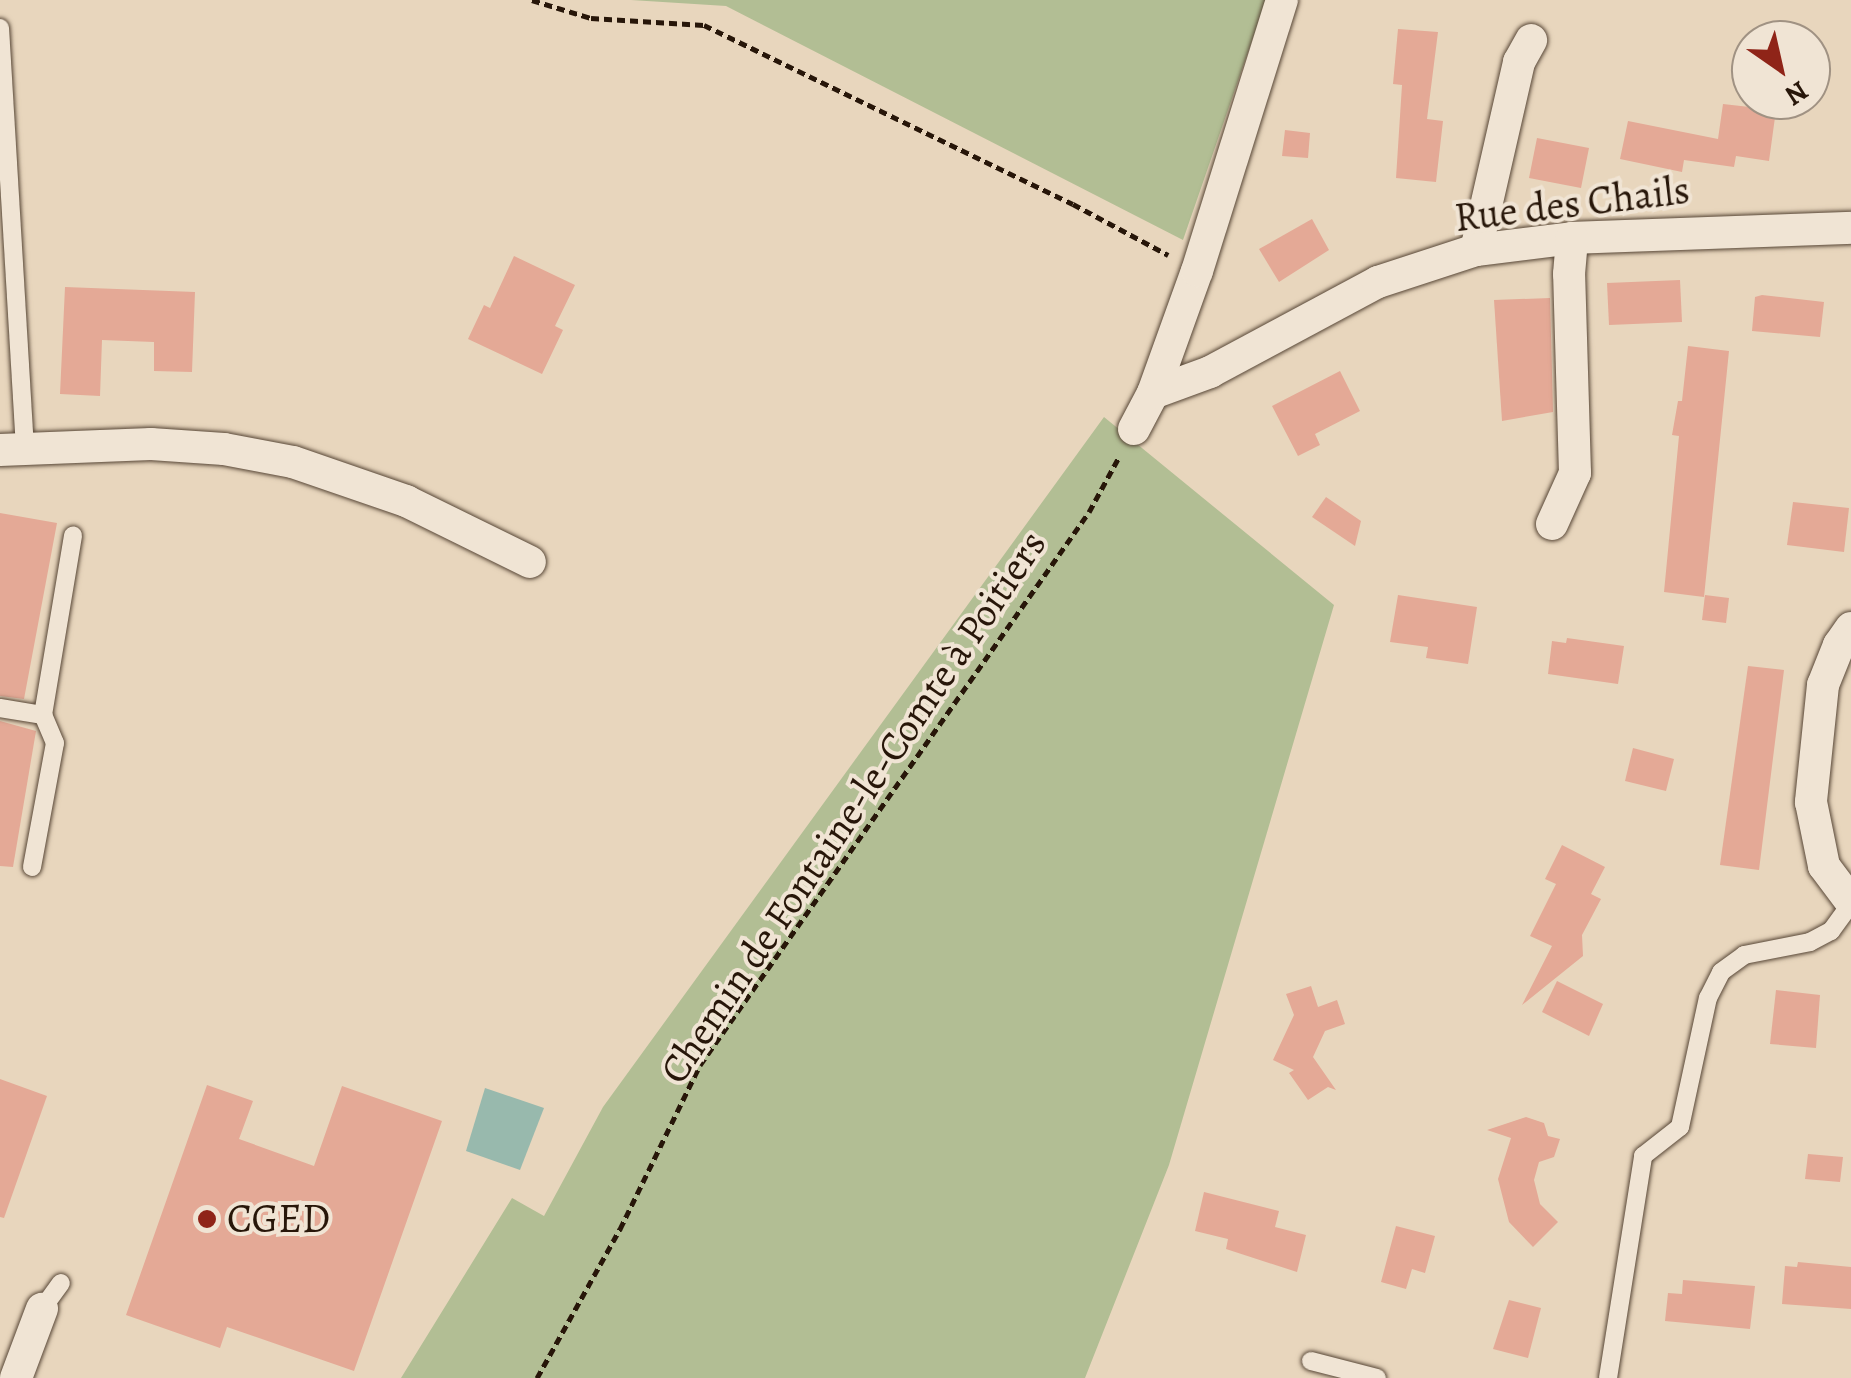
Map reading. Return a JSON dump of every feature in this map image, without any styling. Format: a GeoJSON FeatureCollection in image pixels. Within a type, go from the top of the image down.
{"type":"FeatureCollection","features":[{"type":"Feature","properties":{"kind":"street"},"geometry":{"type":"LineString","coordinates":[[1134,429],[1153,393],[1197,271],[1282,0]]}},
{"type":"Feature","properties":{"kind":"street"},"geometry":{"type":"LineString","coordinates":[[1476,250],[1519,62],[1532,40]]}},
{"type":"Feature","properties":{"kind":"street","name":"Rue des Chails"},"geometry":{"type":"LineString","coordinates":[[1153,393],[1210,372],[1378,282],[1476,250],[1572,238],[1851,228]]}},
{"type":"Feature","properties":{"kind":"street"},"geometry":{"type":"LineString","coordinates":[[1552,524],[1576,473],[1569,274],[1572,238]]}},
{"type":"Feature","properties":{"kind":"street"},"geometry":{"type":"LineString","coordinates":[[12,450],[151,444],[224,448],[294,462],[406,501],[530,562]]}},
{"type":"Feature","properties":{"kind":"street"},"geometry":{"type":"LineString","coordinates":[[1851,628],[1823,685],[1811,802],[1824,866],[1851,902]]}},
{"type":"Feature","properties":{"kind":"street"},"geometry":{"type":"LineString","coordinates":[[16,1378],[13,1342],[51,1296]]}},
{"type":"Feature","properties":{"kind":"lane"},"geometry":{"type":"LineString","coordinates":[[0,28],[12,450]]}},
{"type":"Feature","properties":{"kind":"lane"},"geometry":{"type":"LineString","coordinates":[[32,868],[55,742],[43,715],[73,534]]}},
{"type":"Feature","properties":{"kind":"lane"},"geometry":{"type":"LineString","coordinates":[[0,708],[43,715]]}},
{"type":"Feature","properties":{"kind":"lane"},"geometry":{"type":"LineString","coordinates":[[1608,1378],[1643,1156],[1680,1127],[1708,998],[1721,972],[1744,955],[1810,942],[1831,932],[1851,902]]}},
{"type":"Feature","properties":{"kind":"lane"},"geometry":{"type":"LineString","coordinates":[[1311,1361],[1377,1378]]}},
{"type":"Feature","properties":{"kind":"path"},"geometry":{"type":"LineString","coordinates":[[532,0],[591,18],[704,25],[1074,204],[1197,271]]}},
{"type":"Feature","properties":{"kind":"path","name":"Chemin de Fontaine-le-Comte à Poitiers"},"geometry":{"type":"LineString","coordinates":[[538,1378],[620,1229],[700,1065],[1089,512],[1134,429]]}},
{"type":"Feature","properties":{"kind":"green space"},"geometry":{"type":"Polygon","coordinates":[[[631,0],[1266,0],[1183,240],[726,6],[631,0]]]}},
{"type":"Feature","properties":{"kind":"green space"},"geometry":{"type":"Polygon","coordinates":[[[1104,417],[1334,605],[1169,1165],[1085,1378],[401,1378],[512,1198],[544,1216],[603,1107],[1104,417]]]}},
{"type":"Feature","properties":{"kind":"water"},"geometry":{"type":"Polygon","coordinates":[[[485,1088],[544,1108],[520,1170],[466,1151],[485,1088]]]}},
{"type":"Feature","properties":{"kind":"building"},"geometry":{"type":"Polygon","coordinates":[[[1398,29],[1438,32],[1427,119],[1443,121],[1436,182],[1396,178],[1402,85],[1393,84],[1398,29]]]}},
{"type":"Feature","properties":{"kind":"building"},"geometry":{"type":"Polygon","coordinates":[[[1723,104],[1731,105],[1731,120],[1775,120],[1769,161],[1736,156],[1734,167],[1684,160],[1682,172],[1620,159],[1628,121],[1718,139],[1723,104]]]}},
{"type":"Feature","properties":{"kind":"building"},"geometry":{"type":"Polygon","coordinates":[[[1285,130],[1310,133],[1308,158],[1282,156],[1285,130]]]}},
{"type":"Feature","properties":{"kind":"building"},"geometry":{"type":"Polygon","coordinates":[[[1537,138],[1589,148],[1581,188],[1529,178],[1537,138]]]}},
{"type":"Feature","properties":{"kind":"building"},"geometry":{"type":"Polygon","coordinates":[[[1312,219],[1329,250],[1279,282],[1259,249],[1312,219]]]}},
{"type":"Feature","properties":{"kind":"building"},"geometry":{"type":"Polygon","coordinates":[[[514,256],[575,285],[555,326],[563,330],[542,374],[468,339],[484,305],[490,308],[514,256]]]}},
{"type":"Feature","properties":{"kind":"building"},"geometry":{"type":"Polygon","coordinates":[[[1680,280],[1682,322],[1609,325],[1607,283],[1680,280]]]}},
{"type":"Feature","properties":{"kind":"building"},"geometry":{"type":"Polygon","coordinates":[[[65,287],[195,292],[192,372],[154,371],[154,342],[102,340],[100,396],[60,394],[65,287]]]}},
{"type":"Feature","properties":{"kind":"building"},"geometry":{"type":"Polygon","coordinates":[[[1755,297],[1824,302],[1820,337],[1752,331],[1755,297]]]}},
{"type":"Feature","properties":{"kind":"building"},"geometry":{"type":"Polygon","coordinates":[[[1550,298],[1553,412],[1502,421],[1494,300],[1550,298]]]}},
{"type":"Feature","properties":{"kind":"building"},"geometry":{"type":"Polygon","coordinates":[[[1688,346],[1729,351],[1704,597],[1664,592],[1679,436],[1672,435],[1678,401],[1682,401],[1688,346]]]}},
{"type":"Feature","properties":{"kind":"building"},"geometry":{"type":"Polygon","coordinates":[[[1340,371],[1360,411],[1315,434],[1320,445],[1298,456],[1272,406],[1340,371]]]}},
{"type":"Feature","properties":{"kind":"building"},"geometry":{"type":"Polygon","coordinates":[[[1326,497],[1361,521],[1355,546],[1312,517],[1326,497]]]}},
{"type":"Feature","properties":{"kind":"building"},"geometry":{"type":"Polygon","coordinates":[[[1793,502],[1849,508],[1844,552],[1787,545],[1793,502]]]}},
{"type":"Feature","properties":{"kind":"building"},"geometry":{"type":"Polygon","coordinates":[[[0,513],[57,523],[24,699],[0,696],[0,513]]]}},
{"type":"Feature","properties":{"kind":"building"},"geometry":{"type":"Polygon","coordinates":[[[1398,595],[1477,607],[1468,664],[1426,658],[1428,647],[1390,642],[1398,595]]]}},
{"type":"Feature","properties":{"kind":"building"},"geometry":{"type":"Polygon","coordinates":[[[1705,595],[1729,598],[1726,623],[1702,620],[1705,595]]]}},
{"type":"Feature","properties":{"kind":"building"},"geometry":{"type":"Polygon","coordinates":[[[1567,638],[1624,646],[1618,684],[1548,674],[1552,641],[1566,643],[1567,638]]]}},
{"type":"Feature","properties":{"kind":"building"},"geometry":{"type":"Polygon","coordinates":[[[1748,666],[1784,670],[1759,870],[1720,865],[1748,666]]]}},
{"type":"Feature","properties":{"kind":"building"},"geometry":{"type":"Polygon","coordinates":[[[0,721],[36,731],[13,867],[0,866],[0,721]]]}},
{"type":"Feature","properties":{"kind":"building"},"geometry":{"type":"Polygon","coordinates":[[[1633,748],[1674,759],[1666,791],[1625,781],[1633,748]]]}},
{"type":"Feature","properties":{"kind":"building"},"geometry":{"type":"Polygon","coordinates":[[[1562,845],[1605,867],[1591,894],[1601,899],[1582,935],[1583,956],[1522,1005],[1552,946],[1530,936],[1556,884],[1545,879],[1562,845]]]}},
{"type":"Feature","properties":{"kind":"building"},"geometry":{"type":"Polygon","coordinates":[[[1557,981],[1603,1004],[1589,1036],[1542,1012],[1557,981]]]}},
{"type":"Feature","properties":{"kind":"building"},"geometry":{"type":"Polygon","coordinates":[[[1311,986],[1318,1007],[1337,1000],[1345,1024],[1325,1031],[1313,1057],[1336,1090],[1328,1087],[1308,1100],[1289,1073],[1294,1070],[1273,1060],[1294,1015],[1286,994],[1311,986]]]}},
{"type":"Feature","properties":{"kind":"building"},"geometry":{"type":"Polygon","coordinates":[[[1776,990],[1820,995],[1816,1048],[1770,1044],[1776,990]]]}},
{"type":"Feature","properties":{"kind":"building"},"geometry":{"type":"Polygon","coordinates":[[[0,1079],[47,1096],[4,1218],[0,1217],[0,1079]]]}},
{"type":"Feature","properties":{"kind":"building"},"geometry":{"type":"Polygon","coordinates":[[[207,1085],[253,1101],[239,1139],[314,1166],[342,1086],[442,1121],[354,1371],[227,1327],[220,1348],[126,1315],[207,1085]]]}},
{"type":"Feature","properties":{"kind":"building"},"geometry":{"type":"Polygon","coordinates":[[[1526,1117],[1544,1123],[1548,1136],[1560,1139],[1554,1157],[1539,1162],[1534,1180],[1540,1204],[1558,1222],[1533,1247],[1509,1222],[1498,1179],[1511,1138],[1487,1130],[1526,1117]]]}},
{"type":"Feature","properties":{"kind":"building"},"geometry":{"type":"Polygon","coordinates":[[[1808,1154],[1843,1157],[1840,1182],[1805,1179],[1808,1154]]]}},
{"type":"Feature","properties":{"kind":"building"},"geometry":{"type":"Polygon","coordinates":[[[1204,1192],[1279,1211],[1275,1227],[1306,1235],[1297,1272],[1226,1249],[1228,1239],[1195,1231],[1204,1192]]]}},
{"type":"Feature","properties":{"kind":"building"},"geometry":{"type":"Polygon","coordinates":[[[1396,1226],[1435,1236],[1425,1273],[1412,1269],[1406,1289],[1381,1282],[1396,1226]]]}},
{"type":"Feature","properties":{"kind":"building"},"geometry":{"type":"Polygon","coordinates":[[[1798,1262],[1851,1267],[1851,1309],[1782,1304],[1785,1266],[1797,1267],[1798,1262]]]}},
{"type":"Feature","properties":{"kind":"building"},"geometry":{"type":"Polygon","coordinates":[[[1683,1280],[1755,1286],[1750,1329],[1665,1321],[1668,1293],[1682,1294],[1683,1280]]]}},
{"type":"Feature","properties":{"kind":"building"},"geometry":{"type":"Polygon","coordinates":[[[1509,1300],[1541,1308],[1528,1358],[1493,1349],[1509,1300]]]}},
{"type":"Feature","properties":{"kind":"place","name":"CGED"},"geometry":{"type":"Point","coordinates":[207,1219]}}]}
